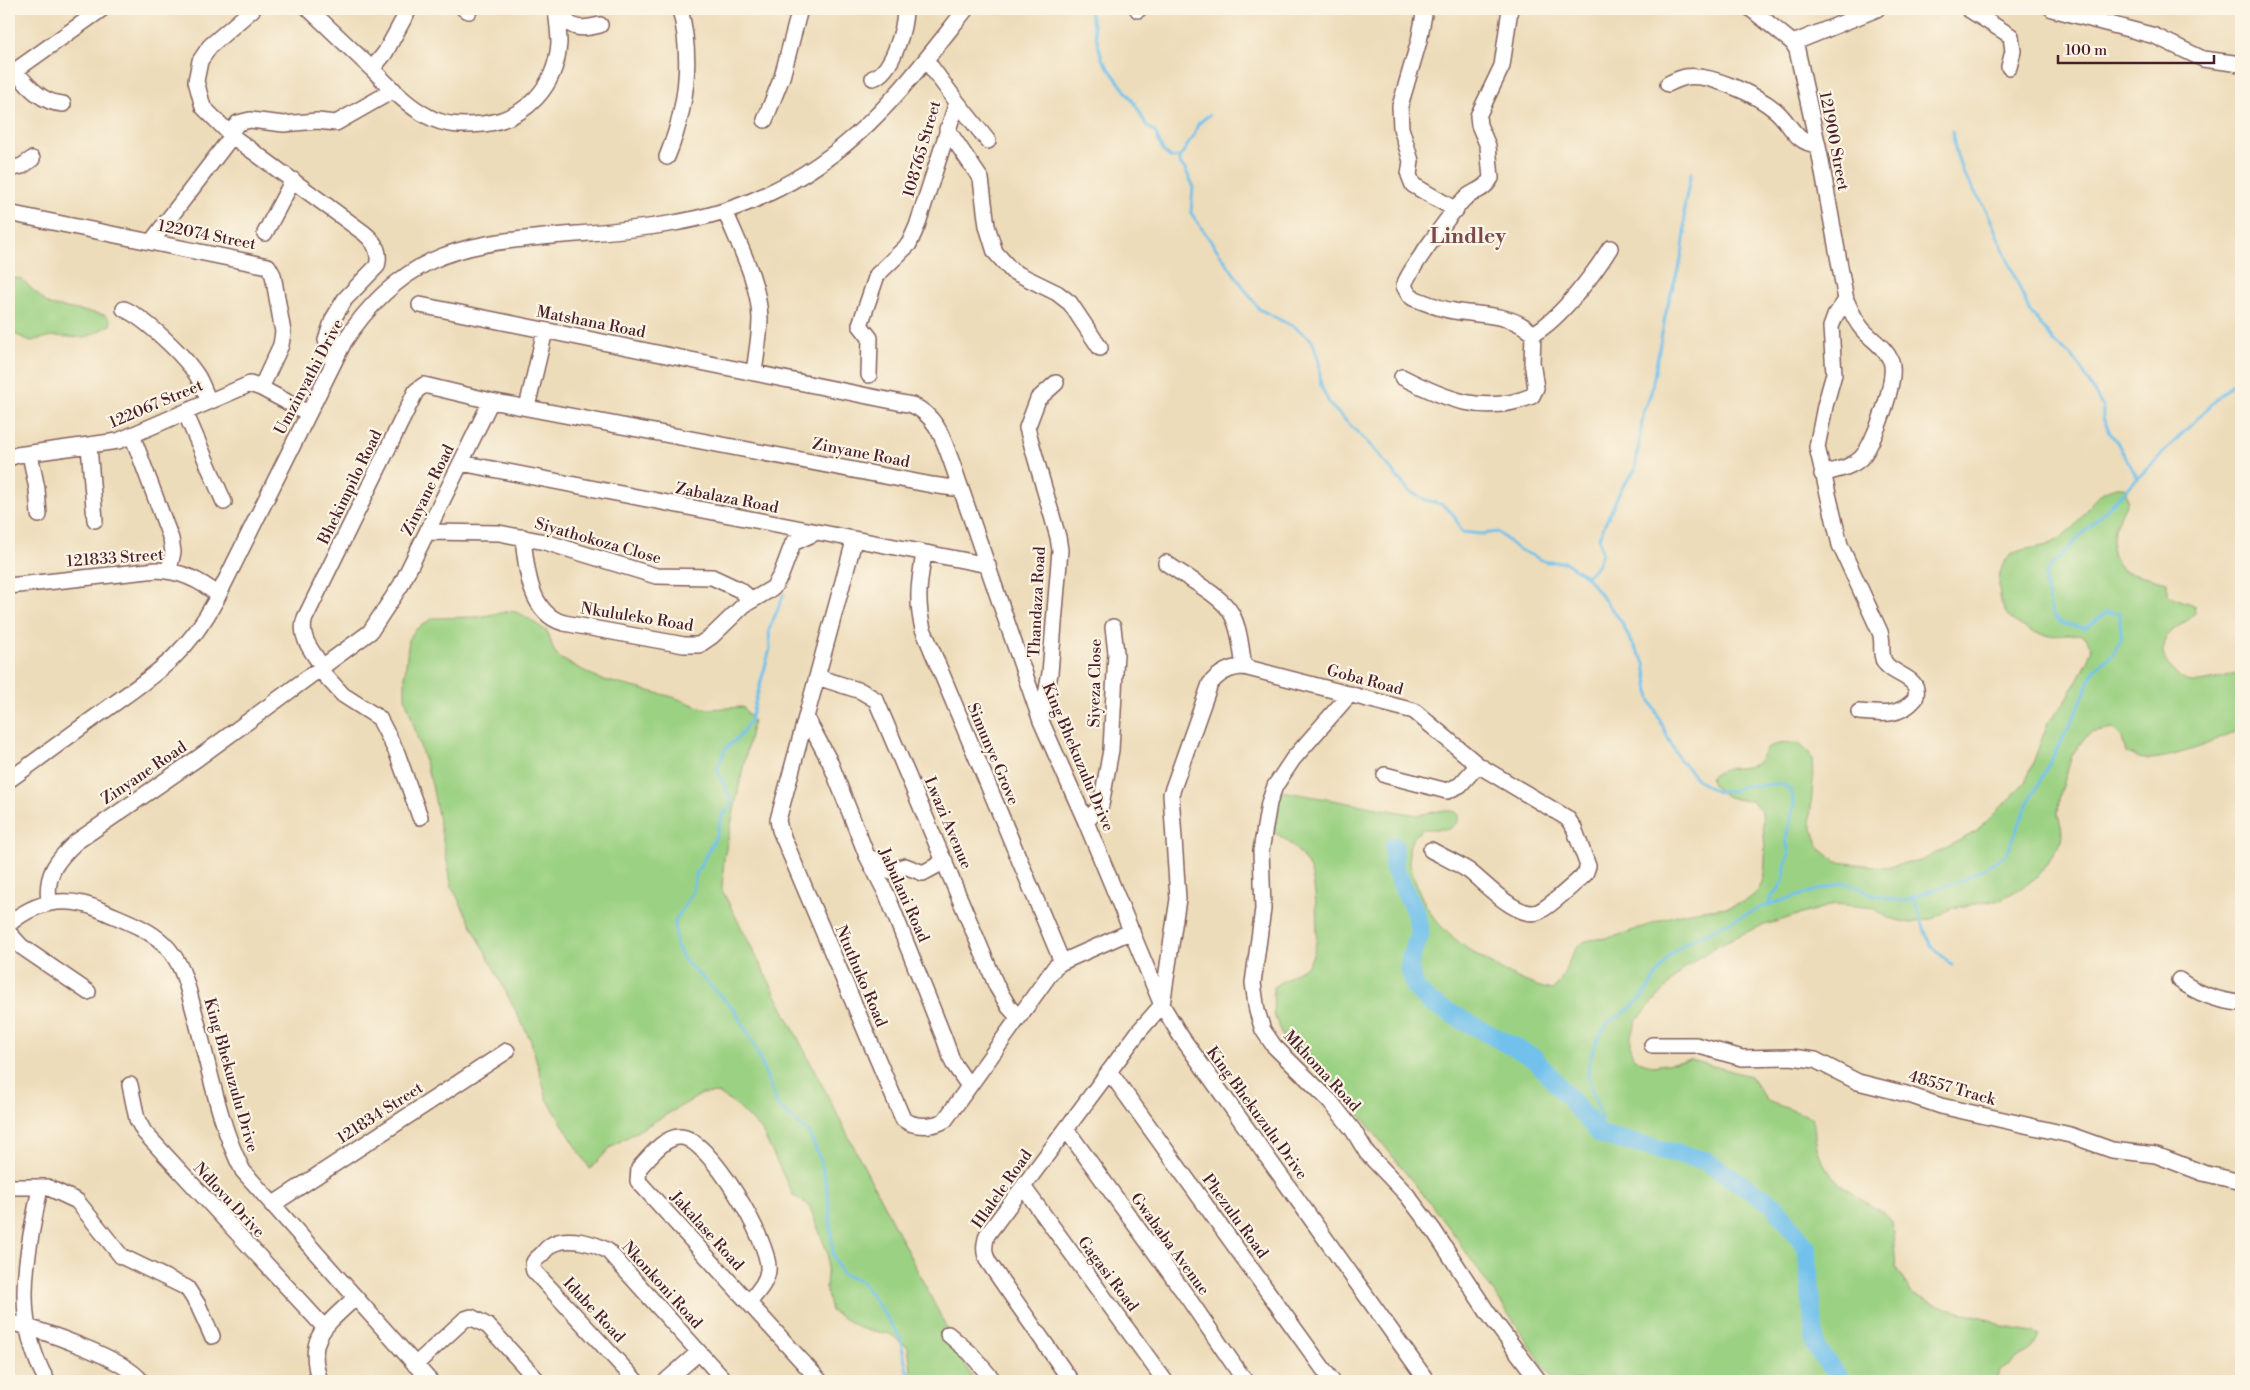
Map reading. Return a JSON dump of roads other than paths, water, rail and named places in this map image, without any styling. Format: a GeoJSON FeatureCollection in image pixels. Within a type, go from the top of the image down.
{"type":"FeatureCollection","features":[{"type":"Feature","properties":{"kind":"street"},"geometry":{"type":"LineString","coordinates":[[63,104],[52,102],[39,95],[12,73],[102,9]]}},
{"type":"Feature","properties":{"kind":"street"},"geometry":{"type":"LineString","coordinates":[[253,9],[210,46],[204,54],[196,72],[197,90],[203,107],[231,135],[372,240],[378,254],[378,262],[375,269],[345,299],[333,319],[326,340],[333,363]]}},
{"type":"Feature","properties":{"kind":"street"},"geometry":{"type":"LineString","coordinates":[[309,9],[394,90],[426,116],[450,124],[490,123],[517,114],[538,96],[552,72],[559,40],[556,10]]}},
{"type":"Feature","properties":{"kind":"street"},"geometry":{"type":"LineString","coordinates":[[372,69],[385,53],[409,9]]}},
{"type":"Feature","properties":{"kind":"street"},"geometry":{"type":"LineString","coordinates":[[667,157],[680,121],[688,76],[686,34],[680,9]]}},
{"type":"Feature","properties":{"kind":"street"},"geometry":{"type":"LineString","coordinates":[[765,120],[784,69],[800,9]]}},
{"type":"Feature","properties":{"kind":"street"},"geometry":{"type":"LineString","coordinates":[[873,78],[882,73],[893,53],[904,25],[905,9]]}},
{"type":"Feature","properties":{"kind":"street","name":"Umzinyathi Drive"},"geometry":{"type":"LineString","coordinates":[[9,780],[174,659],[195,636],[218,595],[333,363],[356,323],[376,300],[415,270],[448,254],[475,246],[514,240],[666,226],[725,211],[783,186],[836,154],[880,114],[966,9]]}},
{"type":"Feature","properties":{"kind":"street"},"geometry":{"type":"LineString","coordinates":[[1425,9],[1419,41],[1400,106],[1401,128],[1412,161],[1409,175],[1413,185],[1456,210]]}},
{"type":"Feature","properties":{"kind":"street"},"geometry":{"type":"LineString","coordinates":[[1402,377],[1439,394],[1468,404],[1494,406],[1523,400],[1532,396],[1536,388],[1532,362],[1534,334],[1527,327],[1509,320],[1453,311],[1409,295],[1404,286],[1405,281],[1463,200],[1485,187],[1491,178],[1489,152],[1478,116],[1502,66],[1510,9]]}},
{"type":"Feature","properties":{"kind":"street"},"geometry":{"type":"LineString","coordinates":[[1751,9],[1793,43],[1846,15],[1877,9]]}},
{"type":"Feature","properties":{"kind":"street"},"geometry":{"type":"LineString","coordinates":[[1968,9],[2011,36],[2013,51],[2008,67]]}},
{"type":"Feature","properties":{"kind":"street"},"geometry":{"type":"LineString","coordinates":[[2052,9],[2155,36],[2203,59],[2241,64]]}},
{"type":"Feature","properties":{"kind":"street"},"geometry":{"type":"LineString","coordinates":[[556,10],[572,26],[585,29],[600,26]]}},
{"type":"Feature","properties":{"kind":"street","name":"121900 Street"},"geometry":{"type":"LineString","coordinates":[[1793,43],[1798,53],[1818,145],[1846,300],[1857,322],[1878,344],[1890,360],[1893,368],[1891,387],[1870,444],[1860,459],[1848,466],[1822,474]]}},
{"type":"Feature","properties":{"kind":"street","name":"108765 Street"},"geometry":{"type":"LineString","coordinates":[[869,375],[870,338],[860,325],[863,313],[877,275],[909,244],[917,226],[947,128],[957,102],[926,60]]}},
{"type":"Feature","properties":{"kind":"street"},"geometry":{"type":"LineString","coordinates":[[1668,84],[1685,77],[1696,76],[1716,81],[1766,104],[1777,111],[1801,141],[1818,145]]}},
{"type":"Feature","properties":{"kind":"street"},"geometry":{"type":"LineString","coordinates":[[151,242],[231,135],[238,122],[250,120],[284,124],[317,121],[336,123],[394,90]]}},
{"type":"Feature","properties":{"kind":"street"},"geometry":{"type":"LineString","coordinates":[[957,102],[988,141]]}},
{"type":"Feature","properties":{"kind":"street"},"geometry":{"type":"LineString","coordinates":[[947,128],[981,179],[987,226],[995,252],[1012,271],[1057,293],[1070,303],[1100,348]]}},
{"type":"Feature","properties":{"kind":"street"},"geometry":{"type":"LineString","coordinates":[[9,169],[22,166],[32,159]]}},
{"type":"Feature","properties":{"kind":"street"},"geometry":{"type":"LineString","coordinates":[[265,233],[293,180]]}},
{"type":"Feature","properties":{"kind":"street"},"geometry":{"type":"LineString","coordinates":[[725,211],[749,270],[758,303],[760,328],[754,373]]}},
{"type":"Feature","properties":{"kind":"street","name":"122074 Street"},"geometry":{"type":"LineString","coordinates":[[13,214],[263,264],[270,268],[273,275],[283,332],[281,345],[261,388]]}},
{"type":"Feature","properties":{"kind":"street"},"geometry":{"type":"LineString","coordinates":[[1534,334],[1548,325],[1598,267],[1610,248]]}},
{"type":"Feature","properties":{"kind":"street"},"geometry":{"type":"LineString","coordinates":[[1846,300],[1835,316],[1831,327],[1834,374],[1817,443],[1823,469],[1822,474],[1840,545],[1880,632],[1884,662],[1912,681],[1916,689],[1915,699],[1900,711],[1892,714],[1859,712]]}},
{"type":"Feature","properties":{"kind":"street","name":"Matshana Road"},"geometry":{"type":"LineString","coordinates":[[420,305],[754,373]]}},
{"type":"Feature","properties":{"kind":"street"},"geometry":{"type":"LineString","coordinates":[[124,310],[134,314],[156,331],[186,362],[197,376],[209,401]]}},
{"type":"Feature","properties":{"kind":"street"},"geometry":{"type":"LineString","coordinates":[[527,408],[544,331]]}},
{"type":"Feature","properties":{"kind":"street","name":"King Bhekuzulu Drive"},"geometry":{"type":"LineString","coordinates":[[754,373],[912,405],[931,417],[939,429],[961,489],[1041,721],[1086,822],[1162,1005],[1196,1059],[1427,1381]]}},
{"type":"Feature","properties":{"kind":"street","name":"Thandaza Road"},"geometry":{"type":"LineString","coordinates":[[1041,721],[1050,673],[1060,558],[1058,537],[1027,428],[1038,399],[1056,383]]}},
{"type":"Feature","properties":{"kind":"street","name":"122067 Street"},"geometry":{"type":"LineString","coordinates":[[9,458],[113,442],[247,385],[254,384],[261,388]]}},
{"type":"Feature","properties":{"kind":"street","name":"Bhekimpilo Road"},"geometry":{"type":"LineString","coordinates":[[420,817],[397,753],[379,718],[343,695],[322,669],[304,638],[302,629],[304,618],[416,391],[427,385],[491,401]]}},
{"type":"Feature","properties":{"kind":"street"},"geometry":{"type":"LineString","coordinates":[[261,388],[308,413]]}},
{"type":"Feature","properties":{"kind":"street","name":"Zinyane Road"},"geometry":{"type":"LineString","coordinates":[[49,902],[48,883],[53,868],[62,855],[76,842],[322,669],[362,639],[378,622],[401,585],[491,401],[961,489]]}},
{"type":"Feature","properties":{"kind":"street"},"geometry":{"type":"LineString","coordinates":[[185,412],[224,502]]}},
{"type":"Feature","properties":{"kind":"street"},"geometry":{"type":"LineString","coordinates":[[132,435],[171,539],[173,552],[169,570]]}},
{"type":"Feature","properties":{"kind":"street"},"geometry":{"type":"LineString","coordinates":[[89,446],[95,520]]}},
{"type":"Feature","properties":{"kind":"street"},"geometry":{"type":"LineString","coordinates":[[30,454],[39,515]]}},
{"type":"Feature","properties":{"kind":"street","name":"Zabalaza Road"},"geometry":{"type":"LineString","coordinates":[[461,463],[854,541],[988,565]]}},
{"type":"Feature","properties":{"kind":"street","name":"Siyathokoza Close"},"geometry":{"type":"LineString","coordinates":[[427,532],[489,532],[523,537],[561,546],[656,576],[712,577],[740,590],[752,600]]}},
{"type":"Feature","properties":{"kind":"street","name":"Nkululeko Road"},"geometry":{"type":"LineString","coordinates":[[523,537],[529,581],[542,608],[549,616],[559,621],[680,644],[699,644],[712,636],[752,600],[773,588],[781,575],[793,544],[815,533]]}},
{"type":"Feature","properties":{"kind":"street","name":"Ntuthuko Road"},"geometry":{"type":"LineString","coordinates":[[854,541],[781,804],[778,826],[901,1116],[912,1124],[927,1125],[941,1123],[970,1086],[1055,967],[1062,962],[1132,931]]}},
{"type":"Feature","properties":{"kind":"street","name":"Simunye Grove"},"geometry":{"type":"LineString","coordinates":[[924,554],[918,598],[923,629],[1062,962]]}},
{"type":"Feature","properties":{"kind":"street"},"geometry":{"type":"LineString","coordinates":[[1162,1005],[1178,900],[1171,801],[1175,780],[1210,684],[1223,672],[1244,667],[1239,637],[1231,613],[1218,598],[1166,563]]}},
{"type":"Feature","properties":{"kind":"street","name":"121833 Street"},"geometry":{"type":"LineString","coordinates":[[9,586],[118,572],[169,570],[190,576],[218,595]]}},
{"type":"Feature","properties":{"kind":"street","name":"Siyeza Close"},"geometry":{"type":"LineString","coordinates":[[1086,822],[1101,806],[1111,750],[1116,653],[1113,627]]}},
{"type":"Feature","properties":{"kind":"street","name":"Goba Road"},"geometry":{"type":"LineString","coordinates":[[1244,667],[1403,707],[1418,714],[1478,765],[1570,821],[1588,863],[1585,874],[1540,911],[1527,912],[1519,910],[1504,900],[1468,870],[1431,850]]}},
{"type":"Feature","properties":{"kind":"street","name":"Lwazi Avenue"},"geometry":{"type":"LineString","coordinates":[[817,677],[866,693],[876,700],[997,987],[1009,1007],[1018,1017]]}},
{"type":"Feature","properties":{"kind":"street","name":"Mkhoma Road"},"geometry":{"type":"LineString","coordinates":[[1350,694],[1293,759],[1275,786],[1269,803],[1261,851],[1262,908],[1253,983],[1257,1011],[1263,1030],[1274,1046],[1330,1101],[1367,1153],[1408,1195],[1488,1313],[1539,1381]]}},
{"type":"Feature","properties":{"kind":"street","name":"Jabulani Road"},"geometry":{"type":"LineString","coordinates":[[806,717],[830,762],[867,856],[887,895],[944,1038],[950,1058],[970,1086]]}},
{"type":"Feature","properties":{"kind":"street"},"geometry":{"type":"LineString","coordinates":[[1385,775],[1447,791],[1460,785],[1478,765]]}},
{"type":"Feature","properties":{"kind":"street"},"geometry":{"type":"LineString","coordinates":[[867,856],[891,871],[905,866],[923,872],[945,862]]}},
{"type":"Feature","properties":{"kind":"street","name":"King Bhekuzulu Drive"},"geometry":{"type":"LineString","coordinates":[[9,924],[28,910],[49,902],[70,901],[90,905],[151,935],[172,953],[187,983],[233,1150],[247,1177],[430,1381]]}},
{"type":"Feature","properties":{"kind":"street"},"geometry":{"type":"LineString","coordinates":[[9,934],[22,947],[88,992]]}},
{"type":"Feature","properties":{"kind":"street"},"geometry":{"type":"LineString","coordinates":[[2179,980],[2193,990],[2215,999],[2241,1003]]}},
{"type":"Feature","properties":{"kind":"street","name":"Hlalele Road"},"geometry":{"type":"LineString","coordinates":[[1071,1381],[985,1256],[984,1246],[987,1235],[1024,1188],[1140,1030],[1162,1005]]}},
{"type":"Feature","properties":{"kind":"street","name":"48557 Track"},"geometry":{"type":"LineString","coordinates":[[1652,1045],[1696,1045],[1742,1058],[1791,1057],[1815,1060],[1858,1082],[1898,1092],[1941,1106],[2070,1135],[2112,1150],[2156,1156],[2203,1173],[2241,1182]]}},
{"type":"Feature","properties":{"kind":"street","name":"121834 Street"},"geometry":{"type":"LineString","coordinates":[[272,1205],[507,1052]]}},
{"type":"Feature","properties":{"kind":"street","name":"Phezulu Road"},"geometry":{"type":"LineString","coordinates":[[1109,1071],[1332,1381]]}},
{"type":"Feature","properties":{"kind":"street","name":"Ndlovu Drive"},"geometry":{"type":"LineString","coordinates":[[130,1085],[138,1119],[144,1132],[297,1300],[324,1327]]}},
{"type":"Feature","properties":{"kind":"street","name":"Gwababa Avenue"},"geometry":{"type":"LineString","coordinates":[[1066,1129],[1188,1298],[1245,1381]]}},
{"type":"Feature","properties":{"kind":"street","name":"Jakalase Road"},"geometry":{"type":"LineString","coordinates":[[748,1303],[768,1272],[764,1250],[740,1200],[720,1172],[696,1145],[683,1137],[668,1141],[639,1168],[637,1176],[640,1183],[748,1303],[820,1381]]}},
{"type":"Feature","properties":{"kind":"street"},"geometry":{"type":"LineString","coordinates":[[9,1187],[47,1187],[77,1201],[122,1256],[187,1288],[198,1305],[212,1336]]}},
{"type":"Feature","properties":{"kind":"street"},"geometry":{"type":"LineString","coordinates":[[40,1188],[28,1250],[25,1290],[26,1326],[37,1361],[47,1381]]}},
{"type":"Feature","properties":{"kind":"street","name":"Gagasi Road"},"geometry":{"type":"LineString","coordinates":[[1024,1188],[1165,1381]]}},
{"type":"Feature","properties":{"kind":"street","name":"Nkonkoni Road"},"geometry":{"type":"LineString","coordinates":[[535,1260],[557,1242],[584,1242],[606,1250],[725,1381]]}},
{"type":"Feature","properties":{"kind":"street","name":"Idube Road"},"geometry":{"type":"LineString","coordinates":[[535,1260],[534,1272],[636,1381]]}},
{"type":"Feature","properties":{"kind":"street"},"geometry":{"type":"LineString","coordinates":[[320,1381],[314,1362],[314,1348],[324,1327],[355,1298]]}},
{"type":"Feature","properties":{"kind":"street"},"geometry":{"type":"LineString","coordinates":[[415,1365],[465,1319],[471,1318],[488,1326],[538,1381]]}},
{"type":"Feature","properties":{"kind":"street"},"geometry":{"type":"LineString","coordinates":[[9,1322],[26,1326],[114,1360],[132,1371],[142,1381]]}},
{"type":"Feature","properties":{"kind":"street"},"geometry":{"type":"LineString","coordinates":[[948,1334],[970,1353],[994,1381]]}},
{"type":"Feature","properties":{"kind":"street"},"geometry":{"type":"LineString","coordinates":[[666,1381],[699,1352]]}},
{"type":"Feature","properties":{"kind":"waterway"},"geometry":{"type":"LineString","coordinates":[[1089,9],[1102,59],[1135,104],[1147,126],[1155,132],[1163,151],[1171,158],[1180,157]]}},
{"type":"Feature","properties":{"kind":"waterway"},"geometry":{"type":"LineString","coordinates":[[1209,115],[1198,124],[1194,135],[1180,157],[1180,164],[1185,169],[1193,185],[1191,213],[1259,309],[1296,328],[1312,340],[1319,362],[1321,386],[1330,405],[1372,447],[1409,491],[1423,499],[1443,505],[1453,514],[1462,532],[1482,534],[1498,532],[1516,548],[1546,562],[1565,562],[1586,576],[1621,621],[1630,640],[1645,663],[1650,699],[1679,759],[1700,782],[1717,792],[1733,791],[1746,785],[1759,786],[1770,784],[1782,784],[1791,791],[1794,805],[1786,839],[1789,855],[1785,866],[1784,878],[1779,889],[1771,897],[1769,904]]}},
{"type":"Feature","properties":{"kind":"waterway"},"geometry":{"type":"LineString","coordinates":[[1952,131],[1956,153],[1964,175],[1987,211],[2029,310],[2055,343],[2071,355],[2082,370],[2103,408],[2103,418],[2110,433],[2138,479]]}},
{"type":"Feature","properties":{"kind":"waterway"},"geometry":{"type":"LineString","coordinates":[[1586,576],[1597,566],[1602,553],[1599,537],[1621,489],[1635,470],[1644,409],[1651,393],[1666,312],[1682,255],[1685,233],[1684,208],[1691,173]]}},
{"type":"Feature","properties":{"kind":"waterway"},"geometry":{"type":"LineString","coordinates":[[1601,1135],[1601,1118],[1588,1077],[1589,1062],[1595,1044],[1608,1022],[1620,1016],[1642,998],[1670,955],[1685,943],[1764,906],[1842,883],[1852,885],[1875,895],[1902,901],[1965,879],[2007,854],[2029,801],[2072,721],[2095,669],[2113,654],[2122,638],[2119,614],[2107,612],[2086,628],[2063,624],[2053,615],[2045,586],[2046,573],[2241,375]]}},
{"type":"Feature","properties":{"kind":"waterway"},"geometry":{"type":"LineString","coordinates":[[784,594],[769,630],[770,649],[750,721],[739,737],[726,748],[717,769],[732,803],[729,809],[722,815],[716,836],[696,874],[693,892],[675,921],[676,944],[684,960],[734,1009],[754,1044],[778,1106],[809,1133],[820,1159],[828,1192],[833,1256],[842,1274],[862,1282],[900,1337],[909,1381]]}},
{"type":"Feature","properties":{"kind":"waterway"},"geometry":{"type":"LineString","coordinates":[[1394,846],[1394,868],[1416,913],[1420,935],[1411,956],[1409,969],[1415,988],[1431,1003],[1534,1058],[1601,1135],[1706,1161],[1774,1205],[1807,1248],[1815,1346],[1841,1381]]}},
{"type":"Feature","properties":{"kind":"waterway"},"geometry":{"type":"LineString","coordinates":[[1913,897],[1930,945],[1952,965]]}},
{"type":"Feature","properties":{"kind":"district","name":"Lindley"},"geometry":{"type":"Point","coordinates":[1468,237]}}]}
